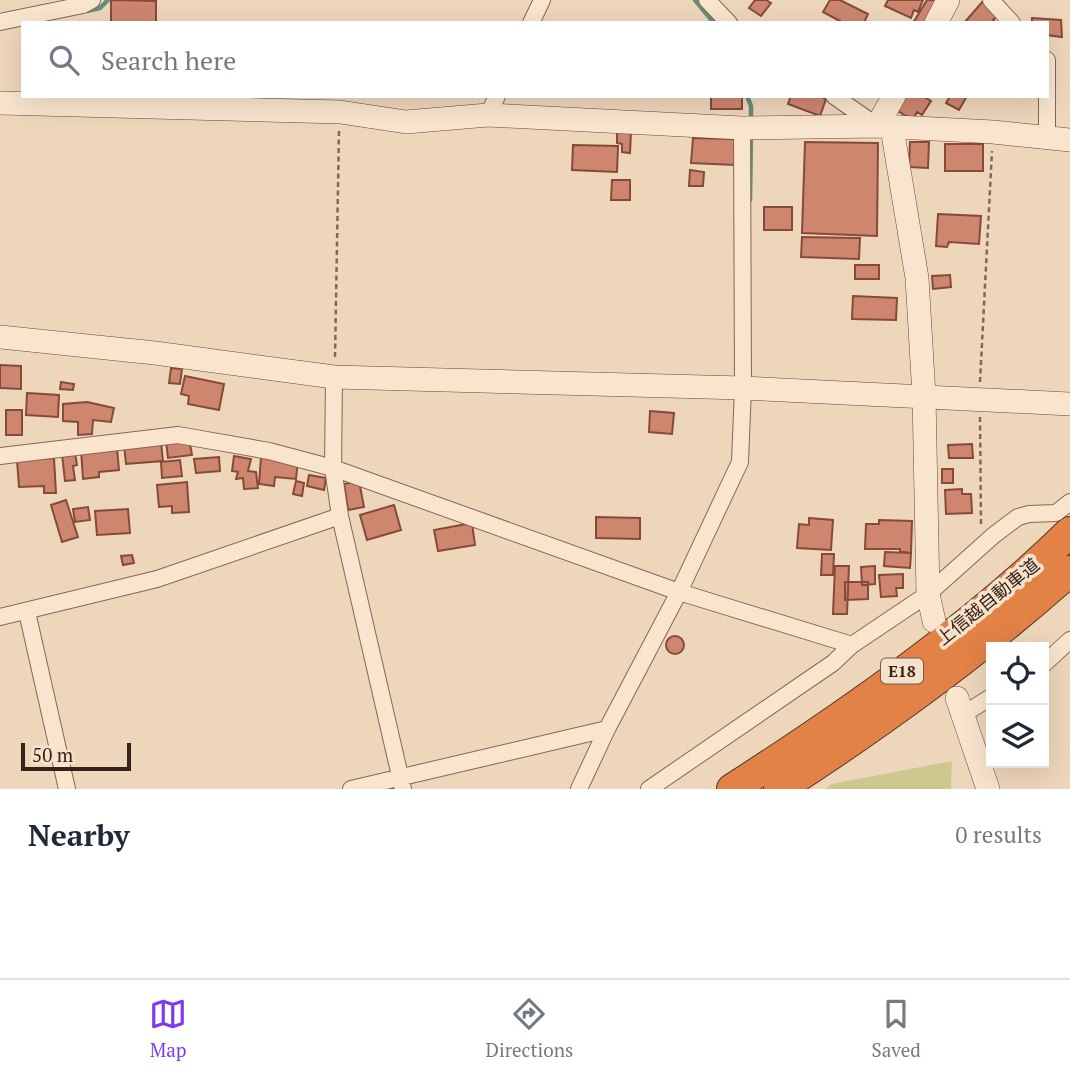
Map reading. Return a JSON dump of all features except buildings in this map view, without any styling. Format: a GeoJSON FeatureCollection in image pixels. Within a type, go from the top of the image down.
{"type":"FeatureCollection","features":[{"type":"Feature","properties":{"kind":"highway","name":"上信越自動車道"},"geometry":{"type":"LineString","coordinates":[[732,789],[894,677],[952,633],[1067,536]]}},
{"type":"Feature","properties":{"kind":"highway","name":"上信越自動車道"},"geometry":{"type":"LineString","coordinates":[[779,789],[968,657],[1070,571]]}},
{"type":"Feature","properties":{"kind":"street"},"geometry":{"type":"LineString","coordinates":[[0,22],[83,5],[92,0]]}},
{"type":"Feature","properties":{"kind":"street"},"geometry":{"type":"LineString","coordinates":[[532,21],[542,0]]}},
{"type":"Feature","properties":{"kind":"street"},"geometry":{"type":"LineString","coordinates":[[707,0],[727,21]]}},
{"type":"Feature","properties":{"kind":"street"},"geometry":{"type":"LineString","coordinates":[[937,21],[948,0]]}},
{"type":"Feature","properties":{"kind":"street"},"geometry":{"type":"LineString","coordinates":[[991,0],[1010,21]]}},
{"type":"Feature","properties":{"kind":"street"},"geometry":{"type":"LineString","coordinates":[[0,103],[340,112],[406,122],[492,106],[742,128],[885,127],[993,132],[1059,140],[1049,73]]}},
{"type":"Feature","properties":{"kind":"street"},"geometry":{"type":"LineString","coordinates":[[837,98],[885,127]]}},
{"type":"Feature","properties":{"kind":"street"},"geometry":{"type":"LineString","coordinates":[[893,98],[885,127],[917,278],[924,396],[928,594],[934,621]]}},
{"type":"Feature","properties":{"kind":"street"},"geometry":{"type":"LineString","coordinates":[[579,789],[607,729],[679,592],[740,462],[743,388],[742,128]]}},
{"type":"Feature","properties":{"kind":"street"},"geometry":{"type":"LineString","coordinates":[[0,337],[155,353],[334,377],[743,388],[1070,404]]}},
{"type":"Feature","properties":{"kind":"street"},"geometry":{"type":"LineString","coordinates":[[334,377],[332,468],[340,516],[402,783]]}},
{"type":"Feature","properties":{"kind":"street"},"geometry":{"type":"LineString","coordinates":[[0,456],[178,435],[269,451],[332,468],[679,592],[852,645]]}},
{"type":"Feature","properties":{"kind":"street"},"geometry":{"type":"LineString","coordinates":[[649,789],[833,663],[852,645],[928,594],[1018,517],[1056,513],[1070,502]]}},
{"type":"Feature","properties":{"kind":"street"},"geometry":{"type":"LineString","coordinates":[[0,617],[157,579],[340,516]]}},
{"type":"Feature","properties":{"kind":"street"},"geometry":{"type":"LineString","coordinates":[[27,612],[67,789]]}},
{"type":"Feature","properties":{"kind":"street"},"geometry":{"type":"LineString","coordinates":[[1049,659],[1070,640]]}},
{"type":"Feature","properties":{"kind":"street"},"geometry":{"type":"LineString","coordinates":[[986,698],[960,706],[988,789]]}},
{"type":"Feature","properties":{"kind":"street"},"geometry":{"type":"LineString","coordinates":[[351,789],[402,783],[607,729]]}},
{"type":"Feature","properties":{"kind":"path"},"geometry":{"type":"LineString","coordinates":[[334,377],[340,112]]}},
{"type":"Feature","properties":{"kind":"path"},"geometry":{"type":"LineString","coordinates":[[982,547],[979,399],[993,132]]}},
{"type":"Feature","properties":{"kind":"shaded area"},"geometry":{"type":"Polygon","coordinates":[[[952,761],[951,789],[825,789],[832,784],[952,761]]]}},
{"type":"Feature","properties":{"kind":"waterway"},"geometry":{"type":"LineString","coordinates":[[87,11],[100,8],[108,0]]}},
{"type":"Feature","properties":{"kind":"waterway"},"geometry":{"type":"LineString","coordinates":[[695,0],[712,21]]}},
{"type":"Feature","properties":{"kind":"waterway"},"geometry":{"type":"LineString","coordinates":[[748,98],[751,117]]}},
{"type":"Feature","properties":{"kind":"waterway"},"geometry":{"type":"LineString","coordinates":[[750,200],[751,136]]}}]}
